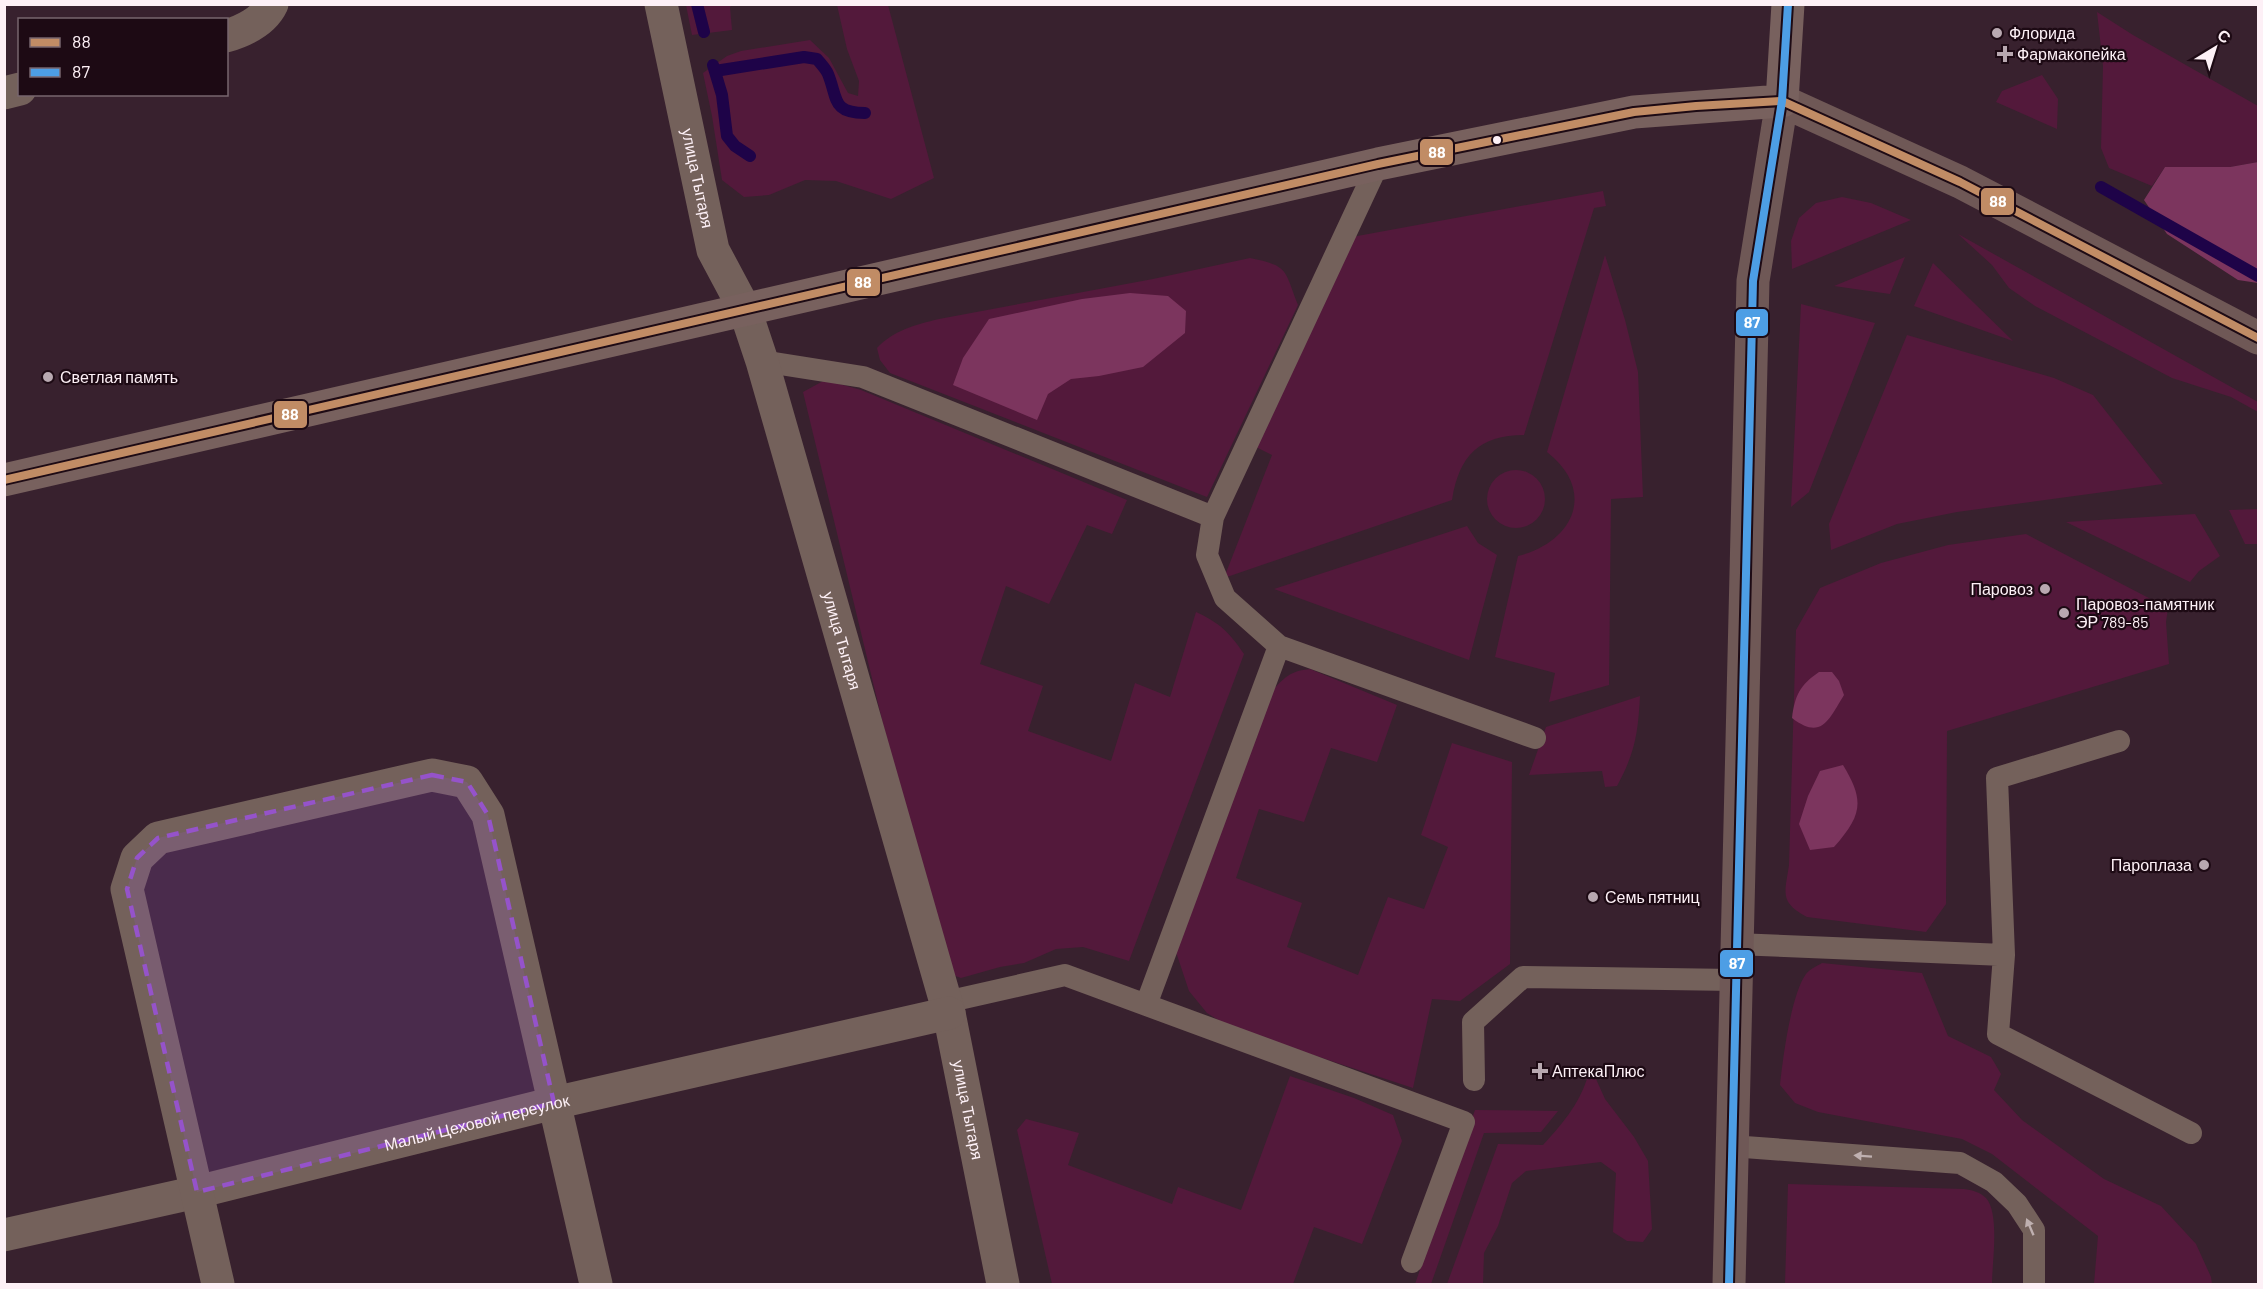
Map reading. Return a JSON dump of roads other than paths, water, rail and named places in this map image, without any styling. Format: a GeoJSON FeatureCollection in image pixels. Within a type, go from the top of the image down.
{"type":"FeatureCollection","features":[{"type":"Feature","properties":{"kind":"main road"},"geometry":{"type":"LineString","coordinates":[[1729,1284],[1753,281],[1782,101],[1788,4]]}},
{"type":"Feature","properties":{"kind":"main road"},"geometry":{"type":"LineString","coordinates":[[4,480],[1378,164],[1634,112],[1782,101],[1960,182],[2259,338]]}},
{"type":"Feature","properties":{"kind":"street"},"geometry":{"type":"LineString","coordinates":[[228,36],[242,32],[268,12],[272,4]]}},
{"type":"Feature","properties":{"kind":"street","name":"улица Тытаря"},"geometry":{"type":"LineString","coordinates":[[661,4],[713,250],[745,310],[762,361],[947,1008],[1004,1284]]}},
{"type":"Feature","properties":{"kind":"street"},"geometry":{"type":"LineString","coordinates":[[218,1284],[127,889],[137,858],[159,838],[432,776],[466,782],[488,815],[596,1284]]}},
{"type":"Feature","properties":{"kind":"street","name":"Малый Цеховой переулок"},"geometry":{"type":"LineString","coordinates":[[4,1235],[197,1192],[947,1008]]}},
{"type":"Feature","properties":{"kind":"lane"},"geometry":{"type":"LineString","coordinates":[[1378,164],[1213,517],[1207,555],[1225,598],[1278,646],[1535,738]]}},
{"type":"Feature","properties":{"kind":"lane"},"geometry":{"type":"LineString","coordinates":[[762,361],[863,376],[1213,517]]}},
{"type":"Feature","properties":{"kind":"lane"},"geometry":{"type":"LineString","coordinates":[[1146,1005],[1278,646]]}},
{"type":"Feature","properties":{"kind":"lane"},"geometry":{"type":"LineString","coordinates":[[2119,741],[1997,778],[2004,955],[1998,1034],[2191,1133]]}},
{"type":"Feature","properties":{"kind":"lane"},"geometry":{"type":"LineString","coordinates":[[1736,944],[2004,955]]}},
{"type":"Feature","properties":{"kind":"lane"},"geometry":{"type":"LineString","coordinates":[[947,1008],[1065,975],[1464,1122],[1412,1262]]}},
{"type":"Feature","properties":{"kind":"lane"},"geometry":{"type":"LineString","coordinates":[[1474,1080],[1473,1022],[1523,977],[1735,980]]}},
{"type":"Feature","properties":{"kind":"lane"},"geometry":{"type":"LineString","coordinates":[[1731,1146],[1960,1163],[1994,1182],[2017,1204],[2034,1230],[2034,1284]]}},
{"type":"Feature","properties":{"kind":"waterway"},"geometry":{"type":"LineString","coordinates":[[697,4],[704,32]]}},
{"type":"Feature","properties":{"kind":"waterway"},"geometry":{"type":"LineString","coordinates":[[715,71],[804,57],[817,59],[827,72],[835,97],[841,107],[865,113]]}},
{"type":"Feature","properties":{"kind":"waterway"},"geometry":{"type":"LineString","coordinates":[[713,65],[722,95],[727,136],[735,146],[750,156]]}},
{"type":"Feature","properties":{"kind":"waterway"},"geometry":{"type":"LineString","coordinates":[[2101,187],[2258,276]]}},
{"type":"Feature","properties":{"kind":"place","name":"Флорида"},"geometry":{"type":"Point","coordinates":[1997,33]}},
{"type":"Feature","properties":{"kind":"place","name":"Фармакопейка"},"geometry":{"type":"Point","coordinates":[2005,54]}},
{"type":"Feature","properties":{"kind":"place","name":"Светлая память"},"geometry":{"type":"Point","coordinates":[48,377]}},
{"type":"Feature","properties":{"kind":"place","name":"Паровоз"},"geometry":{"type":"Point","coordinates":[2045,589]}},
{"type":"Feature","properties":{"kind":"place","name":"Паровоз-памятник ЭР 789-85"},"geometry":{"type":"Point","coordinates":[2064,613]}},
{"type":"Feature","properties":{"kind":"place","name":"Пароплаза"},"geometry":{"type":"Point","coordinates":[2204,865]}},
{"type":"Feature","properties":{"kind":"place","name":"Семь пятниц"},"geometry":{"type":"Point","coordinates":[1593,897]}},
{"type":"Feature","properties":{"kind":"place","name":"АптекаПлюс"},"geometry":{"type":"Point","coordinates":[1540,1071]}}]}
